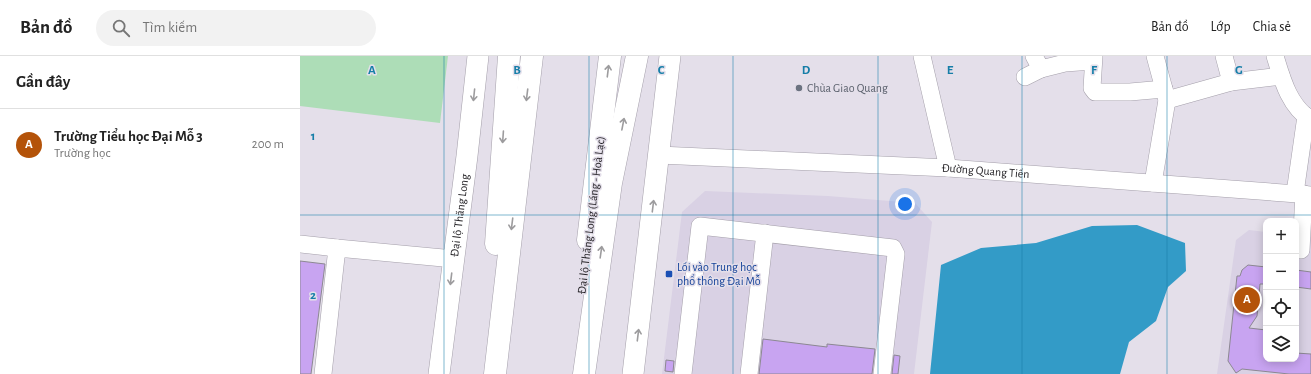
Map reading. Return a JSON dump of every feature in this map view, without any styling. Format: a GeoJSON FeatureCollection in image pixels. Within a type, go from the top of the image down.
{"type":"FeatureCollection","features":[{"type":"Feature","properties":{"kind":"highway"},"geometry":{"type":"LineString","coordinates":[[484,374],[493,294],[509,56]]}},
{"type":"Feature","properties":{"kind":"highway"},"geometry":{"type":"LineString","coordinates":[[494,374],[532,56]]}},
{"type":"Feature","properties":{"kind":"highway","name":"Đại lộ Thăng Long (Láng - Hoà Lạc)"},"geometry":{"type":"LineString","coordinates":[[572,374],[610,56]]}},
{"type":"Feature","properties":{"kind":"highway"},"geometry":{"type":"LineString","coordinates":[[584,374],[611,184],[637,56]]}},
{"type":"Feature","properties":{"kind":"main road","name":"Đại lộ Thăng Long"},"geometry":{"type":"LineString","coordinates":[[439,374],[478,56]]}},
{"type":"Feature","properties":{"kind":"main road"},"geometry":{"type":"LineString","coordinates":[[634,374],[670,56]]}},
{"type":"Feature","properties":{"kind":"street"},"geometry":{"type":"LineString","coordinates":[[922,56],[948,168]]}},
{"type":"Feature","properties":{"kind":"street"},"geometry":{"type":"LineString","coordinates":[[1153,183],[1165,94],[1155,56]]}},
{"type":"Feature","properties":{"kind":"street"},"geometry":{"type":"LineString","coordinates":[[1224,56],[1231,82]]}},
{"type":"Feature","properties":{"kind":"street"},"geometry":{"type":"LineString","coordinates":[[1275,56],[1286,91],[1308,118],[1301,250]]}},
{"type":"Feature","properties":{"kind":"street"},"geometry":{"type":"LineString","coordinates":[[1025,77],[1038,62],[1066,64],[1094,58],[1092,88],[1095,92],[1165,94],[1231,82],[1282,76]]}},
{"type":"Feature","properties":{"kind":"street","name":"Đường Quang Tiến"},"geometry":{"type":"LineString","coordinates":[[659,155],[948,168],[1304,194]]}},
{"type":"Feature","properties":{"kind":"street"},"geometry":{"type":"LineString","coordinates":[[683,374],[700,226],[890,246],[895,250],[882,374]]}},
{"type":"Feature","properties":{"kind":"street"},"geometry":{"type":"LineString","coordinates":[[749,374],[766,233]]}},
{"type":"Feature","properties":{"kind":"street"},"geometry":{"type":"LineString","coordinates":[[300,244],[454,259]]}},
{"type":"Feature","properties":{"kind":"street"},"geometry":{"type":"LineString","coordinates":[[323,374],[338,248]]}},
{"type":"Feature","properties":{"kind":"shaded area"},"geometry":{"type":"Polygon","coordinates":[[[705,191],[828,196],[915,203],[932,222],[914,374],[662,374],[682,212],[705,191]]]}},
{"type":"Feature","properties":{"kind":"shaded area"},"geometry":{"type":"Polygon","coordinates":[[[1249,230],[1263,232],[1263,362],[1299,362],[1299,235],[1311,237],[1311,374],[1217,374],[1236,240],[1249,230]]]}},
{"type":"Feature","properties":{"kind":"green space"},"geometry":{"type":"Polygon","coordinates":[[[300,56],[448,56],[440,123],[300,106],[300,56]]]}},
{"type":"Feature","properties":{"kind":"water"},"geometry":{"type":"Polygon","coordinates":[[[1137,225],[1185,243],[1186,271],[1168,287],[1156,321],[1129,342],[1120,374],[930,374],[941,265],[981,248],[1036,243],[1092,226],[1137,225]]]}},
{"type":"Feature","properties":{"kind":"building"},"geometry":{"type":"Polygon","coordinates":[[[300,261],[325,264],[311,374],[300,374],[300,261]]]}},
{"type":"Feature","properties":{"kind":"building"},"geometry":{"type":"Polygon","coordinates":[[[1248,265],[1263,267],[1263,284],[1260,284],[1257,316],[1249,328],[1263,330],[1263,362],[1299,362],[1299,353],[1311,354],[1311,374],[1289,374],[1242,369],[1236,373],[1228,361],[1237,276],[1240,276],[1242,270],[1248,265]]]}},
{"type":"Feature","properties":{"kind":"building"},"geometry":{"type":"Polygon","coordinates":[[[1299,270],[1311,272],[1311,289],[1299,287],[1299,270]]]}},
{"type":"Feature","properties":{"kind":"building"},"geometry":{"type":"Polygon","coordinates":[[[763,339],[827,347],[827,344],[875,349],[872,374],[759,374],[763,339]]]}},
{"type":"Feature","properties":{"kind":"building"},"geometry":{"type":"Polygon","coordinates":[[[894,355],[900,356],[898,374],[892,374],[894,355]]]}},
{"type":"Feature","properties":{"kind":"building"},"geometry":{"type":"Polygon","coordinates":[[[666,360],[674,361],[673,372],[665,371],[666,360]]]}},
{"type":"Feature","properties":{"kind":"place","name":"Chùa Giao Quang"},"geometry":{"type":"Point","coordinates":[799,88]}},
{"type":"Feature","properties":{"kind":"place","name":"Lối vào Trung học phổ thông Đại Mỗ"},"geometry":{"type":"Point","coordinates":[669,274]}},
{"type":"Feature","properties":{"kind":"place","name":"Trường Tiểu học Đại Mỗ 3"},"geometry":{"type":"Point","coordinates":[1247,300]}}]}
